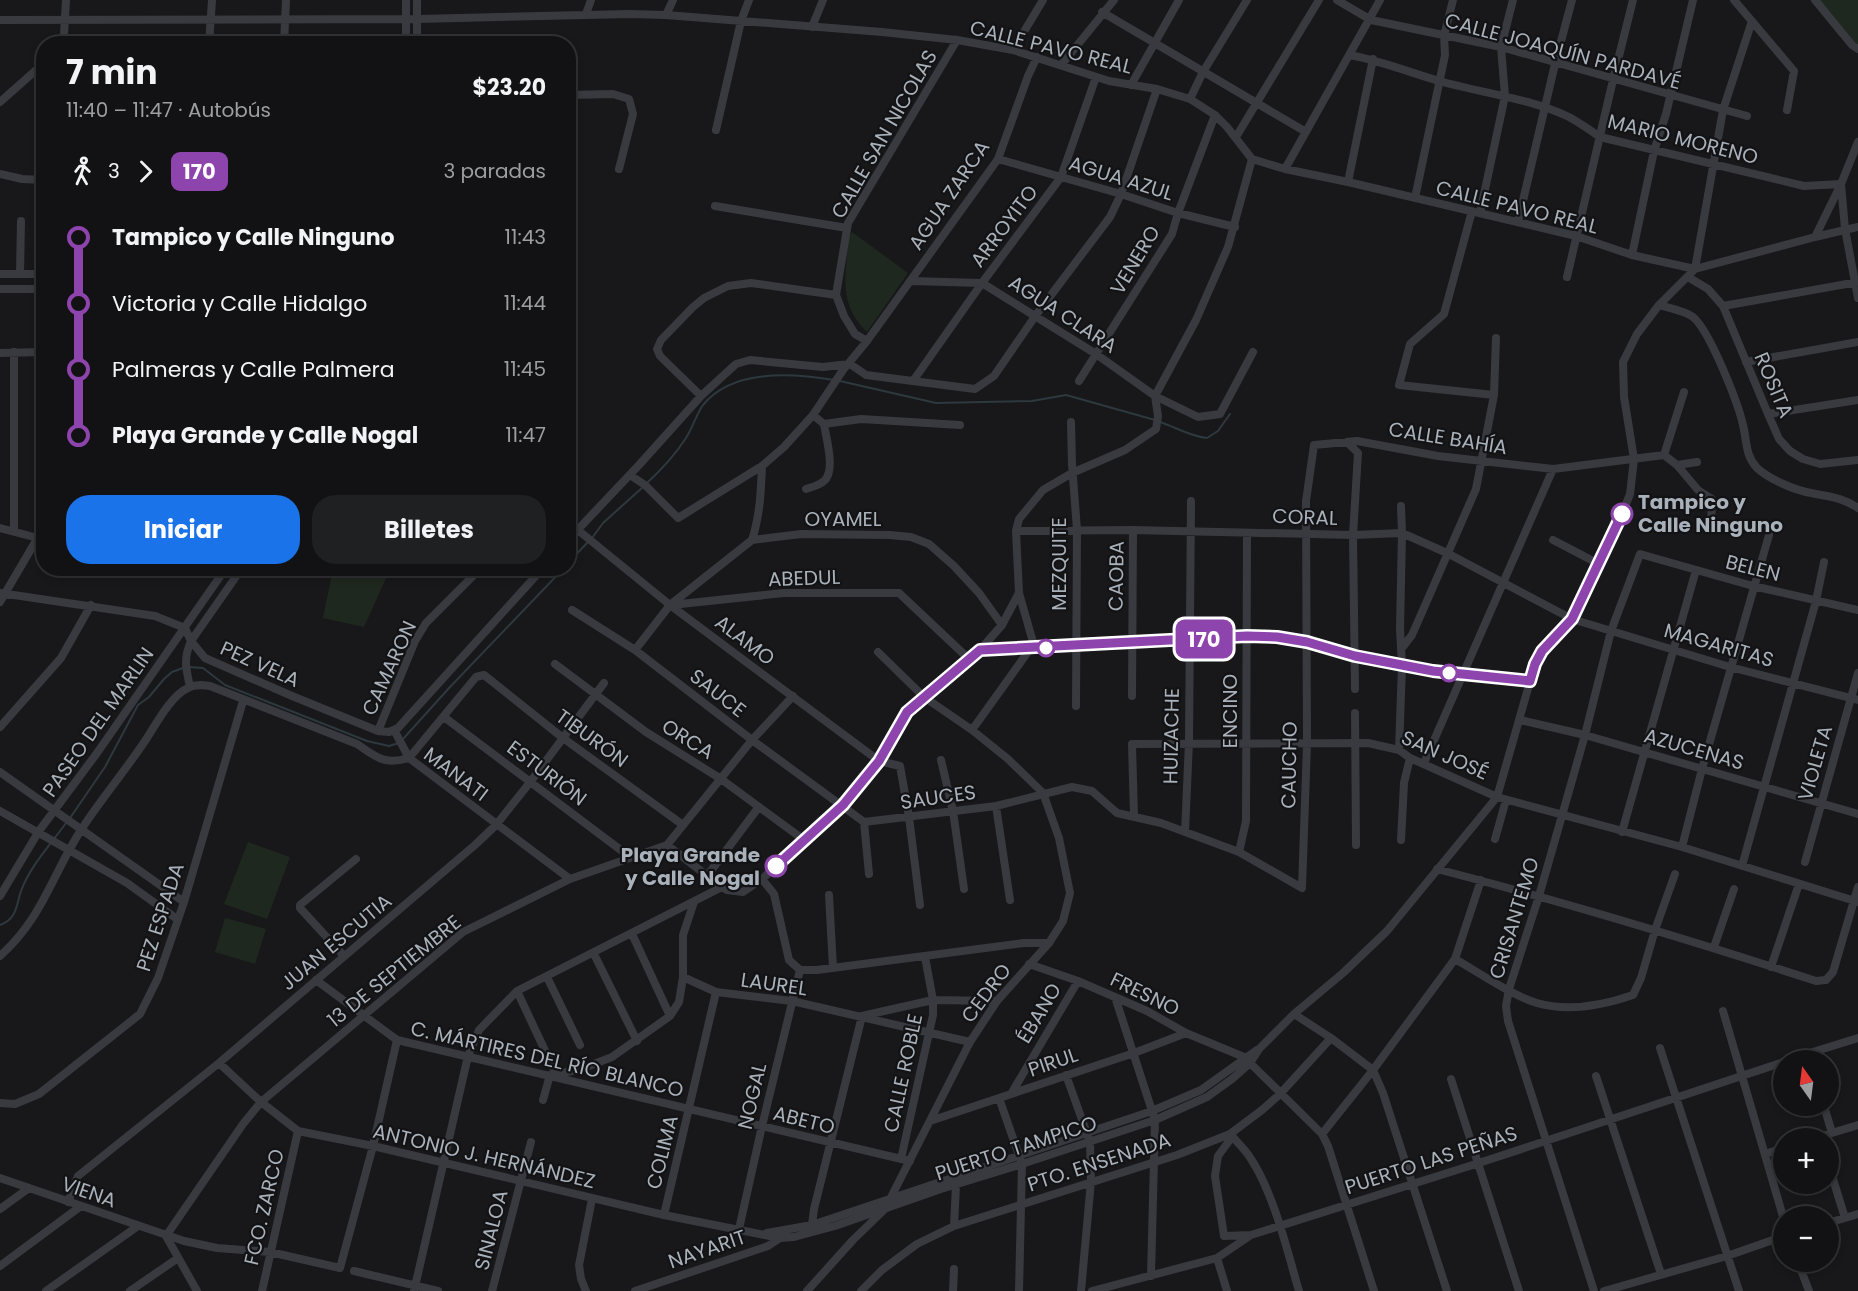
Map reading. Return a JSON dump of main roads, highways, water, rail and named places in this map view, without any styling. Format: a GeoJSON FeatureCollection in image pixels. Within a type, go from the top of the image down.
{"type":"FeatureCollection","features":[{"type":"Feature","properties":{"kind":"waterway"},"geometry":{"type":"LineString","coordinates":[[647,483],[682,444],[703,405],[715,393],[746,379],[764,376],[800,376],[834,380]]}},
{"type":"Feature","properties":{"kind":"waterway"},"geometry":{"type":"LineString","coordinates":[[840,381],[936,403],[1032,401],[1066,395],[1155,420]]}},
{"type":"Feature","properties":{"kind":"waterway"},"geometry":{"type":"LineString","coordinates":[[1160,422],[1189,434],[1207,438],[1218,431],[1230,414]]}},
{"type":"Feature","properties":{"kind":"waterway"},"geometry":{"type":"LineString","coordinates":[[592,538],[603,523],[643,487]]}},
{"type":"Feature","properties":{"kind":"waterway"},"geometry":{"type":"LineString","coordinates":[[576,555],[588,542]]}},
{"type":"Feature","properties":{"kind":"waterway"},"geometry":{"type":"LineString","coordinates":[[403,739],[556,576]]}},
{"type":"Feature","properties":{"kind":"waterway"},"geometry":{"type":"LineString","coordinates":[[189,667],[203,668],[225,685],[367,741],[389,746],[399,743]]}},
{"type":"Feature","properties":{"kind":"waterway"},"geometry":{"type":"LineString","coordinates":[[70,818],[105,767],[138,705],[149,697],[172,672],[183,668]]}},
{"type":"Feature","properties":{"kind":"waterway"},"geometry":{"type":"LineString","coordinates":[[0,925],[13,916],[30,873],[66,823]]}},
{"type":"Feature","properties":{"kind":"place","name":"Tampico y Calle Ninguno"},"geometry":{"type":"Point","coordinates":[1622,514]}},
{"type":"Feature","properties":{"kind":"place","name":"Playa Grande y Calle Nogal"},"geometry":{"type":"Point","coordinates":[776,866]}}]}
